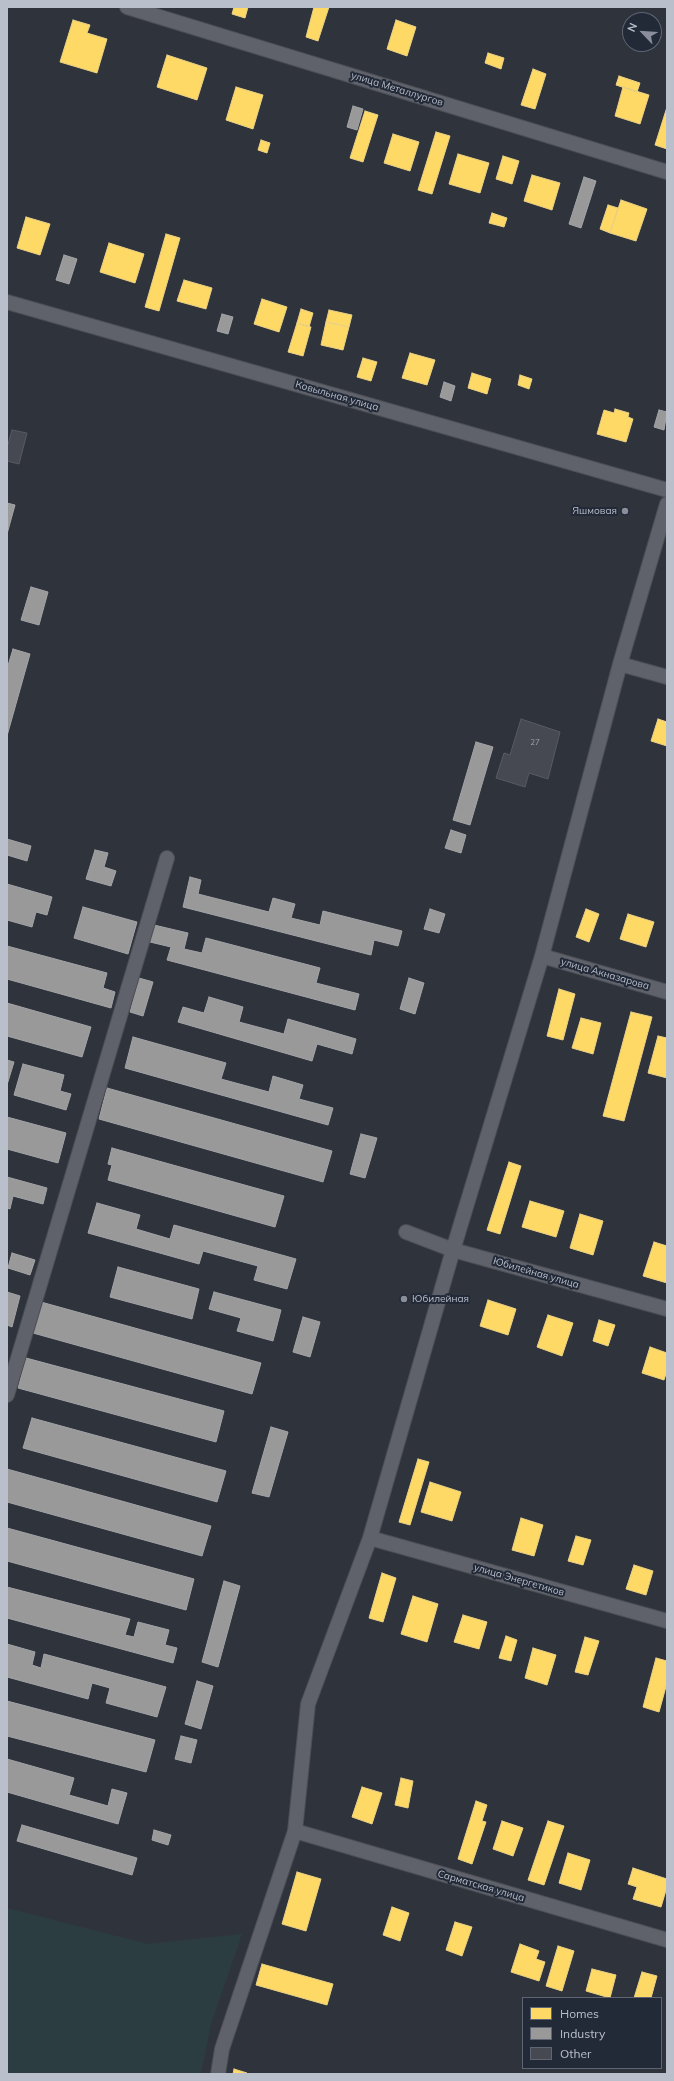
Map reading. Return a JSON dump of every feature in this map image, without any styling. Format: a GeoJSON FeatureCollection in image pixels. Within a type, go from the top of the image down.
{"type":"FeatureCollection","features":[{"type":"Feature","properties":{"kind":"street","name":"улица Металлургов"},"geometry":{"type":"LineString","coordinates":[[127,7],[667,172]]}},
{"type":"Feature","properties":{"kind":"street","name":"Ковыльная улица"},"geometry":{"type":"LineString","coordinates":[[7,302],[667,490]]}},
{"type":"Feature","properties":{"kind":"street"},"geometry":{"type":"LineString","coordinates":[[218,2074],[222,2049],[295,1831],[308,1704],[370,1538],[453,1250],[542,956],[620,664],[667,504]]}},
{"type":"Feature","properties":{"kind":"street"},"geometry":{"type":"LineString","coordinates":[[620,664],[667,677]]}},
{"type":"Feature","properties":{"kind":"street"},"geometry":{"type":"LineString","coordinates":[[7,1395],[166,858]]}},
{"type":"Feature","properties":{"kind":"street","name":"улица Акназарова"},"geometry":{"type":"LineString","coordinates":[[542,956],[667,992]]}},
{"type":"Feature","properties":{"kind":"street","name":"Юбилейная улица"},"geometry":{"type":"LineString","coordinates":[[406,1232],[453,1250],[667,1310]]}},
{"type":"Feature","properties":{"kind":"street","name":"улица Энергетиков"},"geometry":{"type":"LineString","coordinates":[[370,1538],[667,1621]]}},
{"type":"Feature","properties":{"kind":"street","name":"Сарматская улица"},"geometry":{"type":"LineString","coordinates":[[295,1831],[667,1940]]}},
{"type":"Feature","properties":{"kind":"shaded area"},"geometry":{"type":"Polygon","coordinates":[[[7,1908],[148,1944],[242,1934],[211,2024],[201,2074],[7,2074],[7,1908]]]}},
{"type":"Feature","properties":{"kind":"building: Homes"},"geometry":{"type":"Polygon","coordinates":[[[234,7],[248,7],[245,18],[232,14],[234,7]]]}},
{"type":"Feature","properties":{"kind":"building: Homes"},"geometry":{"type":"Polygon","coordinates":[[[314,7],[329,7],[318,41],[306,37],[314,7]]]}},
{"type":"Feature","properties":{"kind":"building: Homes"},"geometry":{"type":"Polygon","coordinates":[[[73,20],[90,25],[87,33],[107,39],[97,73],[60,62],[73,20]]]}},
{"type":"Feature","properties":{"kind":"building: Homes"},"geometry":{"type":"Polygon","coordinates":[[[396,20],[416,27],[407,56],[387,49],[396,20]]]}},
{"type":"Feature","properties":{"kind":"building: Homes"},"geometry":{"type":"Polygon","coordinates":[[[488,53],[504,58],[501,69],[485,63],[488,53]]]}},
{"type":"Feature","properties":{"kind":"building: Homes"},"geometry":{"type":"Polygon","coordinates":[[[167,55],[207,68],[197,100],[157,87],[167,55]]]}},
{"type":"Feature","properties":{"kind":"building: Homes"},"geometry":{"type":"Polygon","coordinates":[[[533,69],[546,74],[535,109],[521,105],[533,69]]]}},
{"type":"Feature","properties":{"kind":"building: Homes"},"geometry":{"type":"Polygon","coordinates":[[[619,76],[640,83],[637,92],[616,85],[619,76]]]}},
{"type":"Feature","properties":{"kind":"building: Homes"},"geometry":{"type":"Polygon","coordinates":[[[236,87],[263,95],[253,129],[226,120],[236,87]]]}},
{"type":"Feature","properties":{"kind":"building: Homes"},"geometry":{"type":"Polygon","coordinates":[[[623,87],[649,95],[640,124],[615,116],[623,87]]]}},
{"type":"Feature","properties":{"kind":"building: Homes"},"geometry":{"type":"Polygon","coordinates":[[[667,107],[667,149],[655,145],[667,107]]]}},
{"type":"Feature","properties":{"kind":"building: Homes"},"geometry":{"type":"Polygon","coordinates":[[[365,111],[378,115],[363,162],[350,158],[365,111]]]}},
{"type":"Feature","properties":{"kind":"building: Homes"},"geometry":{"type":"Polygon","coordinates":[[[436,132],[450,136],[432,194],[418,190],[436,132]]]}},
{"type":"Feature","properties":{"kind":"building: Homes"},"geometry":{"type":"Polygon","coordinates":[[[393,134],[419,142],[410,171],[384,163],[393,134]]]}},
{"type":"Feature","properties":{"kind":"building: Homes"},"geometry":{"type":"Polygon","coordinates":[[[261,140],[270,143],[267,153],[258,150],[261,140]]]}},
{"type":"Feature","properties":{"kind":"building: Homes"},"geometry":{"type":"Polygon","coordinates":[[[458,154],[489,163],[480,193],[449,184],[458,154]]]}},
{"type":"Feature","properties":{"kind":"building: Homes"},"geometry":{"type":"Polygon","coordinates":[[[503,156],[519,161],[512,184],[496,179],[503,156]]]}},
{"type":"Feature","properties":{"kind":"building: Homes"},"geometry":{"type":"Polygon","coordinates":[[[532,175],[560,183],[552,210],[524,201],[532,175]]]}},
{"type":"Feature","properties":{"kind":"building: Homes"},"geometry":{"type":"Polygon","coordinates":[[[621,200],[647,209],[636,241],[610,233],[621,200]]]}},
{"type":"Feature","properties":{"kind":"building: Homes"},"geometry":{"type":"Polygon","coordinates":[[[608,205],[618,208],[610,233],[600,229],[608,205]]]}},
{"type":"Feature","properties":{"kind":"building: Homes"},"geometry":{"type":"Polygon","coordinates":[[[492,213],[507,218],[504,227],[489,223],[492,213]]]}},
{"type":"Feature","properties":{"kind":"building: Homes"},"geometry":{"type":"Polygon","coordinates":[[[26,217],[50,224],[40,255],[17,248],[26,217]]]}},
{"type":"Feature","properties":{"kind":"building: Homes"},"geometry":{"type":"Polygon","coordinates":[[[166,234],[180,238],[159,311],[145,307],[166,234]]]}},
{"type":"Feature","properties":{"kind":"building: Homes"},"geometry":{"type":"Polygon","coordinates":[[[109,243],[144,254],[135,283],[100,272],[109,243]]]}},
{"type":"Feature","properties":{"kind":"building: Homes"},"geometry":{"type":"Polygon","coordinates":[[[184,280],[212,288],[206,309],[177,301],[184,280]]]}},
{"type":"Feature","properties":{"kind":"building: Homes"},"geometry":{"type":"Polygon","coordinates":[[[262,299],[287,307],[279,332],[254,324],[262,299]]]}},
{"type":"Feature","properties":{"kind":"building: Homes"},"geometry":{"type":"Polygon","coordinates":[[[301,309],[313,313],[309,327],[297,323],[301,309]]]}},
{"type":"Feature","properties":{"kind":"building: Homes"},"geometry":{"type":"Polygon","coordinates":[[[329,310],[352,315],[349,327],[326,322],[329,310]]]}},
{"type":"Feature","properties":{"kind":"building: Homes"},"geometry":{"type":"Polygon","coordinates":[[[326,322],[349,327],[343,350],[321,345],[326,322]]]}},
{"type":"Feature","properties":{"kind":"building: Homes"},"geometry":{"type":"Polygon","coordinates":[[[297,323],[311,327],[303,356],[288,352],[297,323]]]}},
{"type":"Feature","properties":{"kind":"building: Homes"},"geometry":{"type":"Polygon","coordinates":[[[410,353],[435,360],[427,385],[402,378],[410,353]]]}},
{"type":"Feature","properties":{"kind":"building: Homes"},"geometry":{"type":"Polygon","coordinates":[[[363,358],[377,362],[371,381],[357,377],[363,358]]]}},
{"type":"Feature","properties":{"kind":"building: Homes"},"geometry":{"type":"Polygon","coordinates":[[[472,373],[491,379],[487,394],[468,388],[472,373]]]}},
{"type":"Feature","properties":{"kind":"building: Homes"},"geometry":{"type":"Polygon","coordinates":[[[520,375],[532,379],[529,389],[518,385],[520,375]]]}},
{"type":"Feature","properties":{"kind":"building: Homes"},"geometry":{"type":"Polygon","coordinates":[[[615,409],[629,413],[628,417],[633,419],[626,442],[597,434],[604,410],[614,413],[615,409]]]}},
{"type":"Feature","properties":{"kind":"building: Homes"},"geometry":{"type":"Polygon","coordinates":[[[658,719],[667,722],[667,746],[651,741],[658,719]]]}},
{"type":"Feature","properties":{"kind":"building: Homes"},"geometry":{"type":"Polygon","coordinates":[[[586,909],[599,914],[589,942],[576,937],[586,909]]]}},
{"type":"Feature","properties":{"kind":"building: Homes"},"geometry":{"type":"Polygon","coordinates":[[[628,914],[654,922],[646,947],[620,939],[628,914]]]}},
{"type":"Feature","properties":{"kind":"building: Homes"},"geometry":{"type":"Polygon","coordinates":[[[559,989],[575,994],[563,1040],[547,1036],[559,989]]]}},
{"type":"Feature","properties":{"kind":"building: Homes"},"geometry":{"type":"Polygon","coordinates":[[[631,1012],[652,1017],[624,1121],[603,1116],[631,1012]]]}},
{"type":"Feature","properties":{"kind":"building: Homes"},"geometry":{"type":"Polygon","coordinates":[[[581,1018],[601,1023],[593,1054],[572,1048],[581,1018]]]}},
{"type":"Feature","properties":{"kind":"building: Homes"},"geometry":{"type":"Polygon","coordinates":[[[658,1036],[667,1038],[667,1078],[648,1073],[658,1036]]]}},
{"type":"Feature","properties":{"kind":"building: Homes"},"geometry":{"type":"Polygon","coordinates":[[[509,1162],[521,1166],[500,1234],[487,1230],[509,1162]]]}},
{"type":"Feature","properties":{"kind":"building: Homes"},"geometry":{"type":"Polygon","coordinates":[[[530,1201],[564,1211],[556,1237],[522,1227],[530,1201]]]}},
{"type":"Feature","properties":{"kind":"building: Homes"},"geometry":{"type":"Polygon","coordinates":[[[580,1214],[603,1221],[593,1255],[570,1248],[580,1214]]]}},
{"type":"Feature","properties":{"kind":"building: Homes"},"geometry":{"type":"Polygon","coordinates":[[[654,1242],[667,1246],[667,1283],[643,1276],[654,1242]]]}},
{"type":"Feature","properties":{"kind":"building: Homes"},"geometry":{"type":"Polygon","coordinates":[[[488,1300],[516,1309],[508,1335],[480,1326],[488,1300]]]}},
{"type":"Feature","properties":{"kind":"building: Homes"},"geometry":{"type":"Polygon","coordinates":[[[548,1315],[573,1323],[562,1356],[537,1347],[548,1315]]]}},
{"type":"Feature","properties":{"kind":"building: Homes"},"geometry":{"type":"Polygon","coordinates":[[[599,1320],[615,1325],[608,1346],[593,1341],[599,1320]]]}},
{"type":"Feature","properties":{"kind":"building: Homes"},"geometry":{"type":"Polygon","coordinates":[[[650,1347],[667,1353],[667,1371],[664,1380],[642,1373],[650,1347]]]}},
{"type":"Feature","properties":{"kind":"building: Homes"},"geometry":{"type":"Polygon","coordinates":[[[418,1459],[429,1462],[410,1525],[399,1522],[418,1459]]]}},
{"type":"Feature","properties":{"kind":"building: Homes"},"geometry":{"type":"Polygon","coordinates":[[[430,1482],[461,1492],[452,1521],[421,1512],[430,1482]]]}},
{"type":"Feature","properties":{"kind":"building: Homes"},"geometry":{"type":"Polygon","coordinates":[[[521,1518],[543,1525],[534,1556],[512,1550],[521,1518]]]}},
{"type":"Feature","properties":{"kind":"building: Homes"},"geometry":{"type":"Polygon","coordinates":[[[576,1536],[591,1540],[583,1565],[568,1561],[576,1536]]]}},
{"type":"Feature","properties":{"kind":"building: Homes"},"geometry":{"type":"Polygon","coordinates":[[[634,1565],[653,1571],[646,1595],[626,1589],[634,1565]]]}},
{"type":"Feature","properties":{"kind":"building: Homes"},"geometry":{"type":"Polygon","coordinates":[[[382,1573],[396,1578],[383,1622],[369,1618],[382,1573]]]}},
{"type":"Feature","properties":{"kind":"building: Homes"},"geometry":{"type":"Polygon","coordinates":[[[413,1596],[438,1604],[427,1642],[401,1634],[413,1596]]]}},
{"type":"Feature","properties":{"kind":"building: Homes"},"geometry":{"type":"Polygon","coordinates":[[[463,1615],[487,1622],[479,1649],[454,1642],[463,1615]]]}},
{"type":"Feature","properties":{"kind":"building: Homes"},"geometry":{"type":"Polygon","coordinates":[[[506,1636],[517,1640],[511,1661],[499,1658],[506,1636]]]}},
{"type":"Feature","properties":{"kind":"building: Homes"},"geometry":{"type":"Polygon","coordinates":[[[585,1637],[599,1641],[588,1675],[575,1672],[585,1637]]]}},
{"type":"Feature","properties":{"kind":"building: Homes"},"geometry":{"type":"Polygon","coordinates":[[[533,1648],[556,1655],[547,1685],[525,1678],[533,1648]]]}},
{"type":"Feature","properties":{"kind":"building: Homes"},"geometry":{"type":"Polygon","coordinates":[[[656,1658],[667,1661],[667,1683],[659,1712],[643,1707],[656,1658]]]}},
{"type":"Feature","properties":{"kind":"building: Homes"},"geometry":{"type":"Polygon","coordinates":[[[401,1778],[413,1781],[408,1808],[395,1805],[401,1778]]]}},
{"type":"Feature","properties":{"kind":"building: Homes"},"geometry":{"type":"Polygon","coordinates":[[[362,1787],[382,1793],[372,1824],[352,1817],[362,1787]]]}},
{"type":"Feature","properties":{"kind":"building: Homes"},"geometry":{"type":"Polygon","coordinates":[[[476,1801],[487,1805],[482,1821],[486,1822],[472,1864],[458,1859],[476,1801]]]}},
{"type":"Feature","properties":{"kind":"building: Homes"},"geometry":{"type":"Polygon","coordinates":[[[502,1821],[523,1828],[513,1856],[493,1849],[502,1821]]]}},
{"type":"Feature","properties":{"kind":"building: Homes"},"geometry":{"type":"Polygon","coordinates":[[[548,1821],[564,1826],[544,1885],[528,1880],[548,1821]]]}},
{"type":"Feature","properties":{"kind":"building: Homes"},"geometry":{"type":"Polygon","coordinates":[[[568,1853],[590,1860],[581,1890],[559,1883],[568,1853]]]}},
{"type":"Feature","properties":{"kind":"building: Homes"},"geometry":{"type":"Polygon","coordinates":[[[633,1868],[667,1879],[667,1887],[661,1907],[633,1899],[637,1887],[628,1884],[633,1868]]]}},
{"type":"Feature","properties":{"kind":"building: Homes"},"geometry":{"type":"Polygon","coordinates":[[[297,1872],[321,1879],[306,1931],[282,1924],[297,1872]]]}},
{"type":"Feature","properties":{"kind":"building: Homes"},"geometry":{"type":"Polygon","coordinates":[[[392,1907],[409,1913],[400,1941],[383,1935],[392,1907]]]}},
{"type":"Feature","properties":{"kind":"building: Homes"},"geometry":{"type":"Polygon","coordinates":[[[455,1922],[472,1927],[462,1956],[446,1950],[455,1922]]]}},
{"type":"Feature","properties":{"kind":"building: Homes"},"geometry":{"type":"Polygon","coordinates":[[[520,1944],[539,1951],[536,1959],[545,1962],[539,1981],[511,1972],[520,1944]]]}},
{"type":"Feature","properties":{"kind":"building: Homes"},"geometry":{"type":"Polygon","coordinates":[[[558,1946],[574,1951],[562,1991],[546,1986],[558,1946]]]}},
{"type":"Feature","properties":{"kind":"building: Homes"},"geometry":{"type":"Polygon","coordinates":[[[262,1964],[333,1984],[327,2005],[256,1985],[262,1964]]]}},
{"type":"Feature","properties":{"kind":"building: Homes"},"geometry":{"type":"Polygon","coordinates":[[[592,1969],[616,1975],[610,1997],[586,1991],[592,1969]]]}},
{"type":"Feature","properties":{"kind":"building: Homes"},"geometry":{"type":"Polygon","coordinates":[[[642,1972],[657,1976],[651,1997],[634,1997],[642,1972]]]}},
{"type":"Feature","properties":{"kind":"building: Homes"},"geometry":{"type":"Polygon","coordinates":[[[234,2069],[247,2073],[247,2074],[233,2074],[234,2069]]]}},
{"type":"Feature","properties":{"kind":"building: Industry"},"geometry":{"type":"Polygon","coordinates":[[[353,106],[363,109],[357,130],[347,127],[353,106]]]}},
{"type":"Feature","properties":{"kind":"building: Industry"},"geometry":{"type":"Polygon","coordinates":[[[584,177],[596,181],[581,228],[569,224],[584,177]]]}},
{"type":"Feature","properties":{"kind":"building: Industry"},"geometry":{"type":"Polygon","coordinates":[[[64,255],[77,259],[69,284],[56,280],[64,255]]]}},
{"type":"Feature","properties":{"kind":"building: Industry"},"geometry":{"type":"Polygon","coordinates":[[[222,314],[233,317],[228,334],[217,331],[222,314]]]}},
{"type":"Feature","properties":{"kind":"building: Industry"},"geometry":{"type":"Polygon","coordinates":[[[444,382],[455,386],[451,401],[440,397],[444,382]]]}},
{"type":"Feature","properties":{"kind":"building: Industry"},"geometry":{"type":"Polygon","coordinates":[[[659,410],[667,412],[664,430],[654,427],[659,410]]]}},
{"type":"Feature","properties":{"kind":"building: Industry"},"geometry":{"type":"Polygon","coordinates":[[[7,503],[15,505],[7,534],[7,503]]]}},
{"type":"Feature","properties":{"kind":"building: Industry"},"geometry":{"type":"Polygon","coordinates":[[[31,587],[48,592],[39,625],[21,620],[31,587]]]}},
{"type":"Feature","properties":{"kind":"building: Industry"},"geometry":{"type":"Polygon","coordinates":[[[13,649],[30,654],[7,736],[7,669],[13,649]]]}},
{"type":"Feature","properties":{"kind":"building: Industry"},"geometry":{"type":"Polygon","coordinates":[[[476,742],[493,747],[470,825],[453,820],[476,742]]]}},
{"type":"Feature","properties":{"kind":"building: Industry"},"geometry":{"type":"Polygon","coordinates":[[[451,830],[466,835],[461,853],[445,848],[451,830]]]}},
{"type":"Feature","properties":{"kind":"building: Industry"},"geometry":{"type":"Polygon","coordinates":[[[7,839],[31,846],[27,861],[7,855],[7,839]]]}},
{"type":"Feature","properties":{"kind":"building: Industry"},"geometry":{"type":"Polygon","coordinates":[[[95,850],[108,853],[104,867],[116,871],[111,886],[86,879],[95,850]]]}},
{"type":"Feature","properties":{"kind":"building: Industry"},"geometry":{"type":"Polygon","coordinates":[[[190,877],[201,880],[198,894],[269,912],[273,898],[295,904],[291,918],[320,925],[323,911],[402,931],[398,946],[374,940],[371,955],[183,907],[190,877]]]}},
{"type":"Feature","properties":{"kind":"building: Industry"},"geometry":{"type":"Polygon","coordinates":[[[7,884],[52,897],[47,915],[36,912],[32,927],[7,920],[7,884]]]}},
{"type":"Feature","properties":{"kind":"building: Industry"},"geometry":{"type":"Polygon","coordinates":[[[83,907],[137,922],[128,954],[74,938],[83,907]]]}},
{"type":"Feature","properties":{"kind":"building: Industry"},"geometry":{"type":"Polygon","coordinates":[[[430,909],[445,914],[439,933],[424,929],[430,909]]]}},
{"type":"Feature","properties":{"kind":"building: Industry"},"geometry":{"type":"Polygon","coordinates":[[[154,925],[188,933],[184,949],[202,953],[206,938],[320,968],[316,983],[359,994],[355,1010],[167,960],[171,947],[150,942],[154,925]]]}},
{"type":"Feature","properties":{"kind":"building: Industry"},"geometry":{"type":"Polygon","coordinates":[[[7,946],[107,973],[103,988],[115,992],[111,1008],[7,979],[7,946]]]}},
{"type":"Feature","properties":{"kind":"building: Industry"},"geometry":{"type":"Polygon","coordinates":[[[139,978],[153,982],[143,1016],[130,1012],[139,978]]]}},
{"type":"Feature","properties":{"kind":"building: Industry"},"geometry":{"type":"Polygon","coordinates":[[[409,978],[424,983],[415,1014],[400,1009],[409,978]]]}},
{"type":"Feature","properties":{"kind":"building: Industry"},"geometry":{"type":"Polygon","coordinates":[[[209,997],[243,1007],[239,1022],[284,1034],[288,1019],[356,1039],[352,1054],[317,1044],[312,1061],[178,1022],[183,1007],[204,1013],[209,997]]]}},
{"type":"Feature","properties":{"kind":"building: Industry"},"geometry":{"type":"Polygon","coordinates":[[[7,1003],[91,1027],[82,1057],[7,1036],[7,1003]]]}},
{"type":"Feature","properties":{"kind":"building: Industry"},"geometry":{"type":"Polygon","coordinates":[[[133,1037],[226,1063],[221,1079],[269,1092],[273,1076],[303,1085],[299,1099],[333,1108],[328,1125],[125,1068],[133,1037]]]}},
{"type":"Feature","properties":{"kind":"building: Industry"},"geometry":{"type":"Polygon","coordinates":[[[7,1060],[14,1062],[7,1085],[7,1060]]]}},
{"type":"Feature","properties":{"kind":"building: Industry"},"geometry":{"type":"Polygon","coordinates":[[[23,1064],[64,1075],[60,1091],[71,1094],[66,1110],[14,1095],[23,1064]]]}},
{"type":"Feature","properties":{"kind":"building: Industry"},"geometry":{"type":"Polygon","coordinates":[[[107,1088],[332,1151],[323,1182],[99,1119],[107,1088]]]}},
{"type":"Feature","properties":{"kind":"building: Industry"},"geometry":{"type":"Polygon","coordinates":[[[7,1117],[66,1133],[58,1163],[7,1149],[7,1117]]]}},
{"type":"Feature","properties":{"kind":"building: Industry"},"geometry":{"type":"Polygon","coordinates":[[[361,1134],[377,1138],[365,1178],[350,1174],[361,1134]]]}},
{"type":"Feature","properties":{"kind":"building: Industry"},"geometry":{"type":"Polygon","coordinates":[[[112,1148],[284,1196],[275,1227],[108,1180],[112,1165],[108,1164],[112,1148]]]}},
{"type":"Feature","properties":{"kind":"building: Industry"},"geometry":{"type":"Polygon","coordinates":[[[7,1177],[47,1188],[43,1204],[13,1196],[10,1209],[7,1208],[7,1177]]]}},
{"type":"Feature","properties":{"kind":"building: Industry"},"geometry":{"type":"Polygon","coordinates":[[[97,1203],[140,1215],[136,1229],[170,1239],[174,1225],[296,1259],[287,1289],[254,1280],[258,1266],[203,1251],[199,1264],[88,1233],[97,1203]]]}},
{"type":"Feature","properties":{"kind":"building: Industry"},"geometry":{"type":"Polygon","coordinates":[[[12,1253],[35,1260],[30,1275],[8,1268],[12,1253]]]}},
{"type":"Feature","properties":{"kind":"building: Industry"},"geometry":{"type":"Polygon","coordinates":[[[118,1267],[199,1289],[192,1319],[110,1297],[118,1267]]]}},
{"type":"Feature","properties":{"kind":"building: Industry"},"geometry":{"type":"Polygon","coordinates":[[[7,1292],[20,1296],[12,1327],[7,1325],[7,1292]]]}},
{"type":"Feature","properties":{"kind":"building: Industry"},"geometry":{"type":"Polygon","coordinates":[[[214,1292],[281,1310],[273,1341],[237,1331],[241,1318],[209,1309],[214,1292]]]}},
{"type":"Feature","properties":{"kind":"building: Industry"},"geometry":{"type":"Polygon","coordinates":[[[41,1302],[261,1363],[252,1394],[33,1333],[41,1302]]]}},
{"type":"Feature","properties":{"kind":"building: Industry"},"geometry":{"type":"Polygon","coordinates":[[[303,1317],[320,1322],[310,1357],[293,1352],[303,1317]]]}},
{"type":"Feature","properties":{"kind":"building: Industry"},"geometry":{"type":"Polygon","coordinates":[[[26,1358],[224,1411],[216,1442],[18,1388],[26,1358]]]}},
{"type":"Feature","properties":{"kind":"building: Industry"},"geometry":{"type":"Polygon","coordinates":[[[32,1418],[226,1471],[217,1502],[23,1448],[32,1418]]]}},
{"type":"Feature","properties":{"kind":"building: Industry"},"geometry":{"type":"Polygon","coordinates":[[[271,1427],[288,1432],[269,1497],[252,1493],[271,1427]]]}},
{"type":"Feature","properties":{"kind":"building: Industry"},"geometry":{"type":"Polygon","coordinates":[[[7,1469],[211,1526],[202,1556],[7,1502],[7,1469]]]}},
{"type":"Feature","properties":{"kind":"building: Industry"},"geometry":{"type":"Polygon","coordinates":[[[7,1528],[194,1579],[186,1610],[7,1561],[7,1528]]]}},
{"type":"Feature","properties":{"kind":"building: Industry"},"geometry":{"type":"Polygon","coordinates":[[[224,1581],[240,1586],[218,1667],[202,1662],[224,1581]]]}},
{"type":"Feature","properties":{"kind":"building: Industry"},"geometry":{"type":"Polygon","coordinates":[[[7,1587],[130,1619],[125,1635],[134,1637],[138,1622],[169,1630],[165,1645],[177,1648],[173,1663],[7,1618],[7,1587]]]}},
{"type":"Feature","properties":{"kind":"building: Industry"},"geometry":{"type":"Polygon","coordinates":[[[7,1644],[35,1652],[32,1665],[41,1668],[44,1654],[166,1687],[157,1717],[106,1703],[110,1688],[92,1683],[88,1699],[7,1677],[7,1644]]]}},
{"type":"Feature","properties":{"kind":"building: Industry"},"geometry":{"type":"Polygon","coordinates":[[[197,1681],[213,1686],[201,1729],[185,1724],[197,1681]]]}},
{"type":"Feature","properties":{"kind":"building: Industry"},"geometry":{"type":"Polygon","coordinates":[[[7,1701],[155,1740],[146,1772],[7,1736],[7,1701]]]}},
{"type":"Feature","properties":{"kind":"building: Industry"},"geometry":{"type":"Polygon","coordinates":[[[181,1736],[197,1740],[191,1763],[175,1759],[181,1736]]]}},
{"type":"Feature","properties":{"kind":"building: Industry"},"geometry":{"type":"Polygon","coordinates":[[[7,1759],[74,1778],[69,1795],[108,1806],[112,1789],[127,1793],[118,1824],[7,1792],[7,1759]]]}},
{"type":"Feature","properties":{"kind":"building: Industry"},"geometry":{"type":"Polygon","coordinates":[[[22,1825],[137,1858],[132,1875],[17,1841],[22,1825]]]}},
{"type":"Feature","properties":{"kind":"building: Industry"},"geometry":{"type":"Polygon","coordinates":[[[154,1830],[171,1835],[168,1845],[152,1840],[154,1830]]]}},
{"type":"Feature","properties":{"kind":"building: Other"},"geometry":{"type":"Polygon","coordinates":[[[12,430],[27,433],[19,464],[7,461],[7,448],[12,430]]]}},
{"type":"Feature","properties":{"kind":"building: Other"},"geometry":{"type":"Polygon","coordinates":[[[521,719],[560,732],[548,779],[529,773],[525,787],[496,778],[504,753],[510,755],[521,719]]]}},
{"type":"Feature","properties":{"kind":"place","name":"Яшмовая"},"geometry":{"type":"Point","coordinates":[625,511]}},
{"type":"Feature","properties":{"kind":"place","name":"Юбилейная"},"geometry":{"type":"Point","coordinates":[404,1299]}}]}
